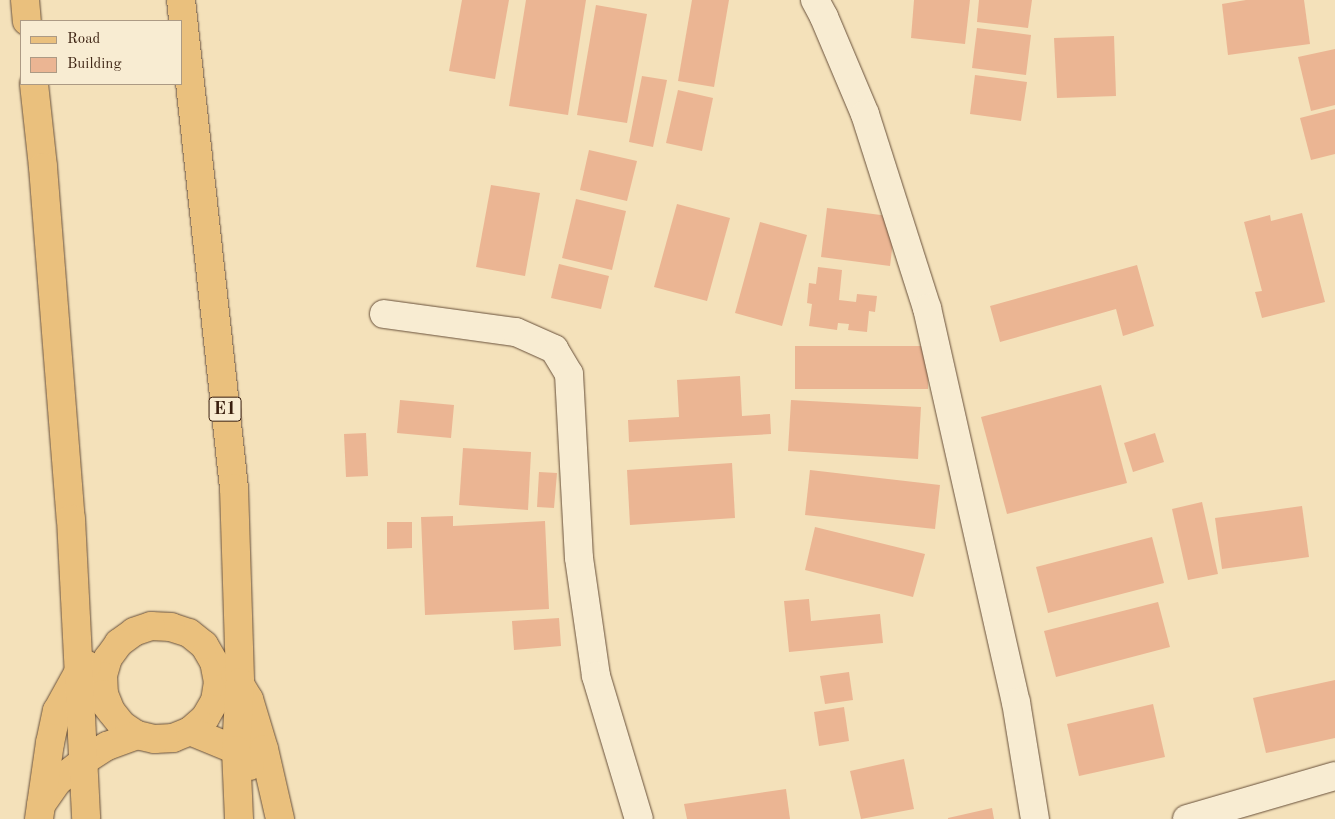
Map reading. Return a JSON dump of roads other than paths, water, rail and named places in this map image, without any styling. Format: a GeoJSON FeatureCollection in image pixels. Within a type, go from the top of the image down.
{"type":"FeatureCollection","features":[{"type":"Feature","properties":{"kind":"main road"},"geometry":{"type":"LineString","coordinates":[[25,0],[27,20]]}},
{"type":"Feature","properties":{"kind":"main road","name":"E1"},"geometry":{"type":"LineString","coordinates":[[181,0],[234,488],[240,682],[236,750],[239,819]]}},
{"type":"Feature","properties":{"kind":"main road"},"geometry":{"type":"LineString","coordinates":[[34,85],[43,166],[71,519],[86,819]]}},
{"type":"Feature","properties":{"kind":"main road"},"geometry":{"type":"LineString","coordinates":[[40,812],[50,743],[57,711],[79,671],[134,632],[151,626],[161,626],[189,633],[204,645],[240,682],[249,699],[264,749],[279,819]]}},
{"type":"Feature","properties":{"kind":"main road"},"geometry":{"type":"LineString","coordinates":[[110,711],[104,694],[103,676],[108,658],[119,643]]}},
{"type":"Feature","properties":{"kind":"main road"},"geometry":{"type":"LineString","coordinates":[[204,645],[214,662],[218,682],[215,702]]}},
{"type":"Feature","properties":{"kind":"main road"},"geometry":{"type":"LineString","coordinates":[[79,671],[122,725],[137,735],[155,739],[173,738],[190,731],[205,718],[215,702],[240,682]]}},
{"type":"Feature","properties":{"kind":"main road"},"geometry":{"type":"LineString","coordinates":[[190,731],[236,750],[252,768],[279,819]]}},
{"type":"Feature","properties":{"kind":"main road"},"geometry":{"type":"LineString","coordinates":[[40,812],[58,781],[82,762],[107,746],[137,735]]}},
{"type":"Feature","properties":{"kind":"street"},"geometry":{"type":"LineString","coordinates":[[827,6],[865,114],[927,308],[1016,702],[1035,819]]}},
{"type":"Feature","properties":{"kind":"street"},"geometry":{"type":"LineString","coordinates":[[384,314],[516,332],[554,349],[569,374],[579,558],[596,676],[639,819]]}},
{"type":"Feature","properties":{"kind":"street"},"geometry":{"type":"LineString","coordinates":[[1187,819],[1335,776]]}}]}
